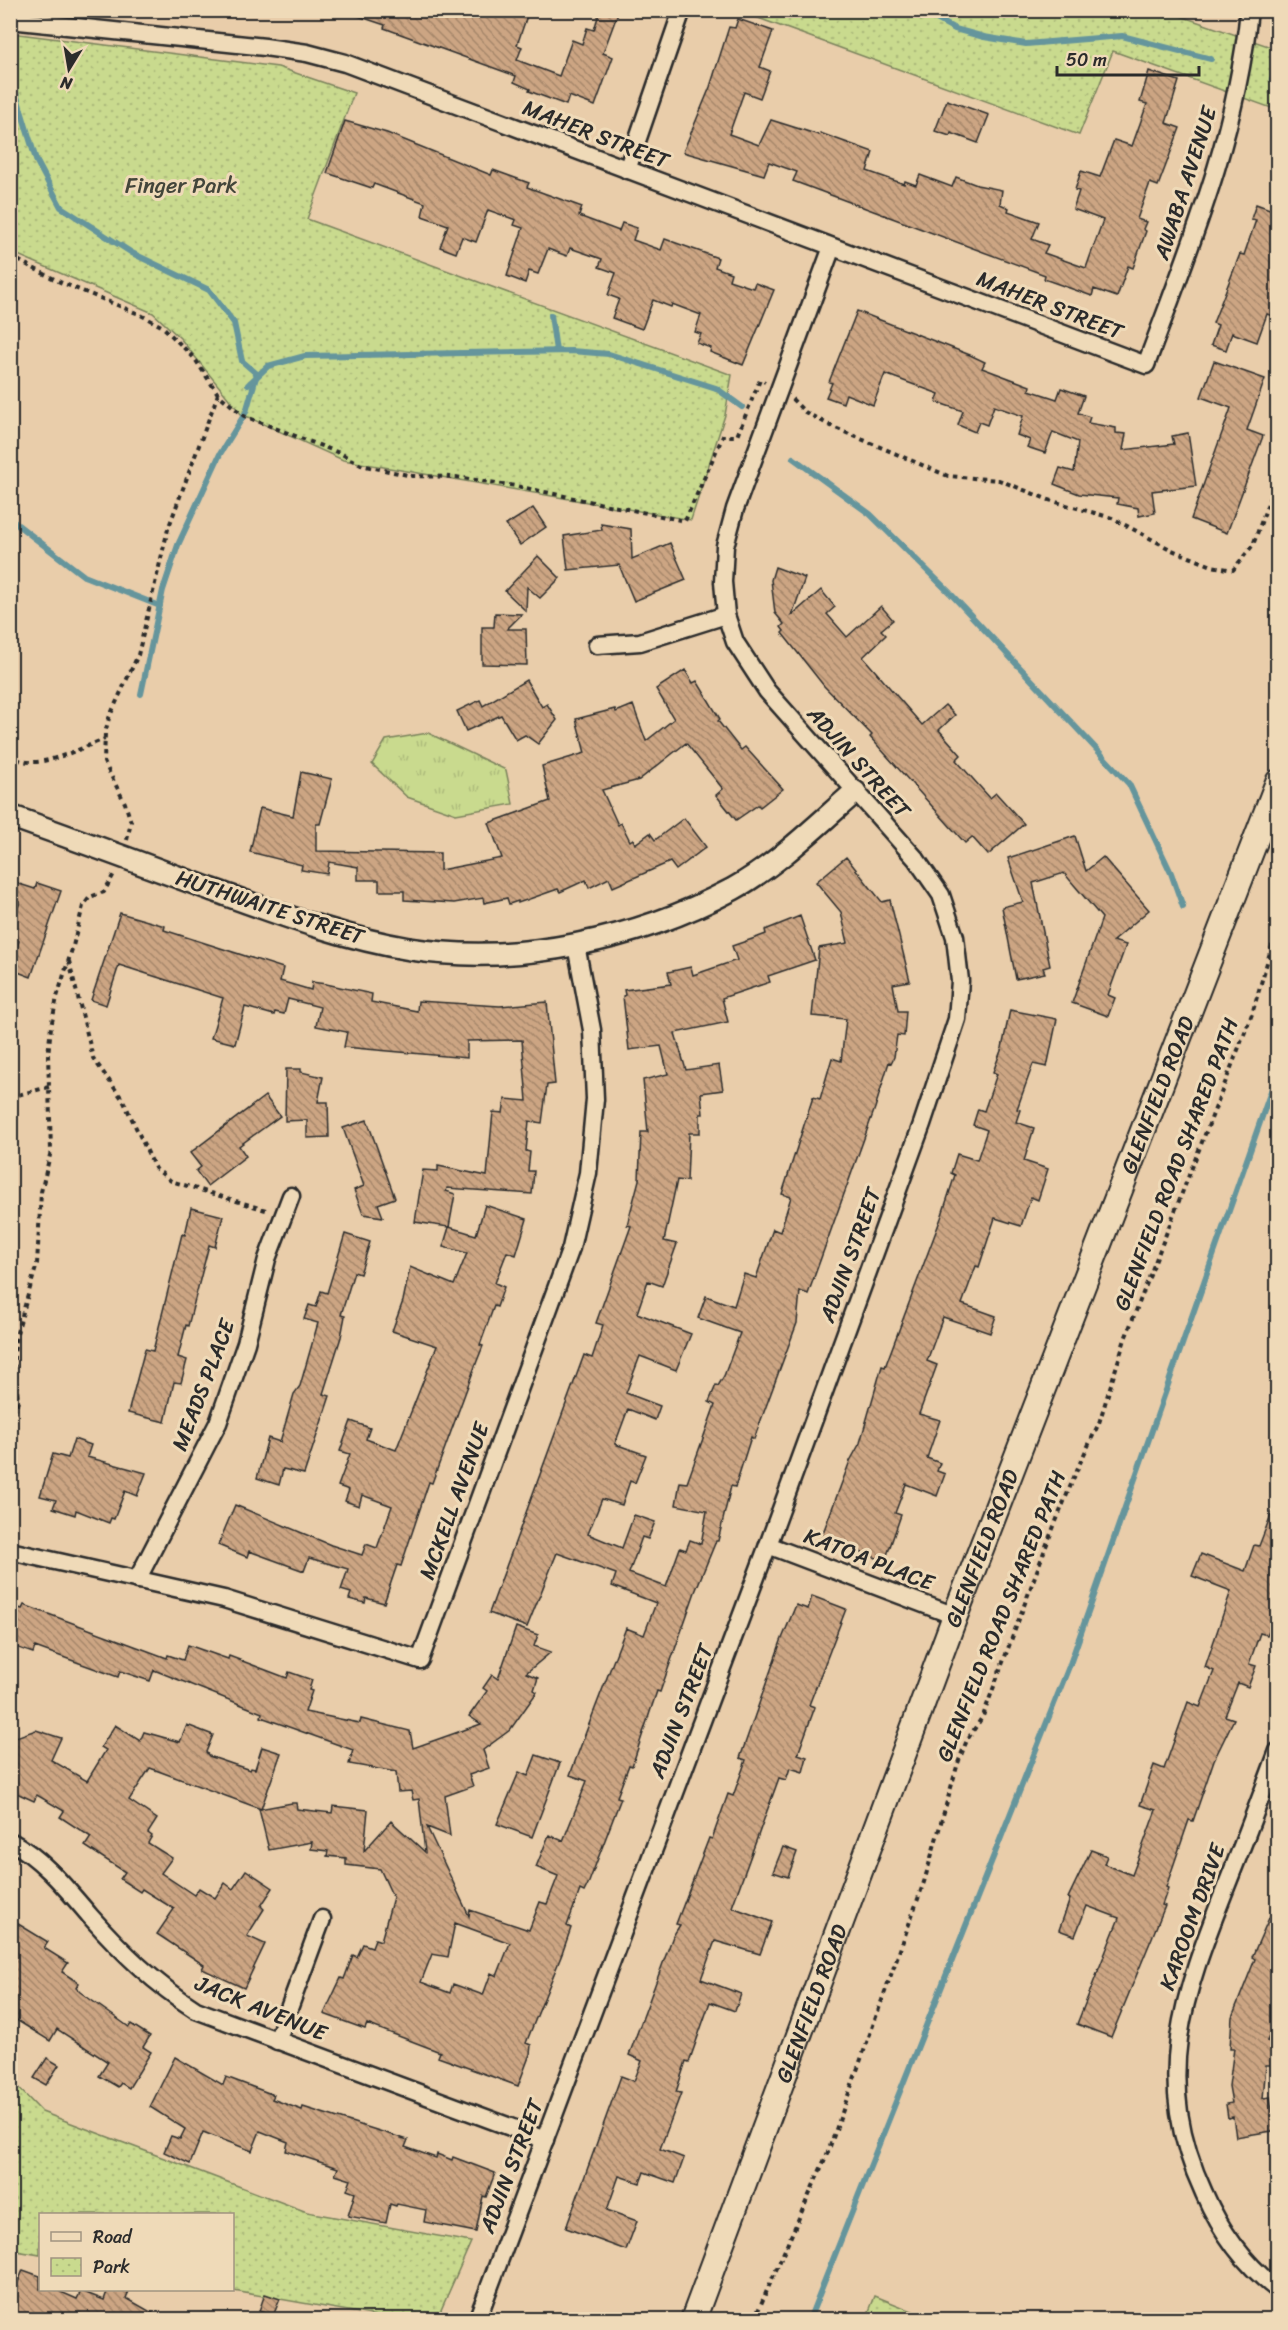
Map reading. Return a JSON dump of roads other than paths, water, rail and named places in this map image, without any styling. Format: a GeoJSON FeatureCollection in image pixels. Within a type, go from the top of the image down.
{"type":"FeatureCollection","features":[{"type":"Feature","properties":{"kind":"main road","name":"GLENFIELD ROAD"},"geometry":{"type":"LineString","coordinates":[[693,2319],[955,1616],[1278,782]]}},
{"type":"Feature","properties":{"kind":"street"},"geometry":{"type":"LineString","coordinates":[[627,170],[682,10]]}},
{"type":"Feature","properties":{"kind":"street","name":"AWABA AVENUE"},"geometry":{"type":"LineString","coordinates":[[1146,365],[1216,174],[1245,54],[1249,10]]}},
{"type":"Feature","properties":{"kind":"street","name":"MAHER STREET"},"geometry":{"type":"LineString","coordinates":[[22,17],[307,53],[345,63],[1146,365]]}},
{"type":"Feature","properties":{"kind":"street","name":"ADJIN STREET"},"geometry":{"type":"LineString","coordinates":[[477,2319],[768,1545],[922,1124],[957,1019],[960,981],[955,937],[941,895],[916,859],[767,691],[735,642],[726,615],[723,582],[725,546],[735,509],[832,247]]}},
{"type":"Feature","properties":{"kind":"street"},"geometry":{"type":"LineString","coordinates":[[597,645],[640,642],[726,615]]}},
{"type":"Feature","properties":{"kind":"street","name":"HUTHWAITE STREET"},"geometry":{"type":"LineString","coordinates":[[10,816],[338,933],[410,949],[482,954],[576,945],[672,918],[734,888],[779,858],[855,792]]}},
{"type":"Feature","properties":{"kind":"street","name":"MCKELL AVENUE"},"geometry":{"type":"LineString","coordinates":[[10,1551],[224,1599],[420,1660],[571,1248],[588,1173],[595,1099],[592,1030],[576,945]]}},
{"type":"Feature","properties":{"kind":"street","name":"MEADS PLACE"},"geometry":{"type":"LineString","coordinates":[[137,1580],[218,1423],[246,1343],[267,1259],[291,1196]]}},
{"type":"Feature","properties":{"kind":"street","name":"KATOA PLACE"},"geometry":{"type":"LineString","coordinates":[[768,1545],[955,1616]]}},
{"type":"Feature","properties":{"kind":"street","name":"KAROOM DRIVE"},"geometry":{"type":"LineString","coordinates":[[1278,1751],[1193,1969],[1178,2031],[1176,2066],[1176,2100],[1182,2137],[1192,2169],[1210,2208],[1229,2239],[1278,2290]]}},
{"type":"Feature","properties":{"kind":"street","name":"JACK AVENUE"},"geometry":{"type":"LineString","coordinates":[[10,1841],[55,1875],[126,1954],[162,1988],[196,2010],[545,2140]]}},
{"type":"Feature","properties":{"kind":"street"},"geometry":{"type":"LineString","coordinates":[[277,2041],[322,1919]]}},
{"type":"Feature","properties":{"kind":"waterway"},"geometry":{"type":"LineString","coordinates":[[920,10],[955,29],[984,37],[1026,44],[1122,36],[1211,59]]}},
{"type":"Feature","properties":{"kind":"waterway"},"geometry":{"type":"LineString","coordinates":[[11,77],[36,160],[61,207],[132,253],[209,290],[234,323],[242,361],[257,374],[246,412],[220,454],[178,545],[163,590],[141,694]]}},
{"type":"Feature","properties":{"kind":"waterway"},"geometry":{"type":"LineString","coordinates":[[1272,79],[1278,81]]}},
{"type":"Feature","properties":{"kind":"waterway"},"geometry":{"type":"LineString","coordinates":[[551,315],[556,351]]}},
{"type":"Feature","properties":{"kind":"waterway"},"geometry":{"type":"LineString","coordinates":[[248,385],[268,366],[305,356],[571,351],[609,354],[716,388],[742,407]]}},
{"type":"Feature","properties":{"kind":"waterway"},"geometry":{"type":"LineString","coordinates":[[793,458],[870,514],[950,593],[1129,784],[1171,873],[1183,907]]}},
{"type":"Feature","properties":{"kind":"waterway"},"geometry":{"type":"LineString","coordinates":[[10,519],[84,576],[160,606]]}},
{"type":"Feature","properties":{"kind":"waterway"},"geometry":{"type":"LineString","coordinates":[[809,2320],[1070,1664],[1278,1071]]}},
{"type":"Feature","properties":{"kind":"park label","name":"Finger Park"},"geometry":{"type":"Point","coordinates":[181,185]}}]}
